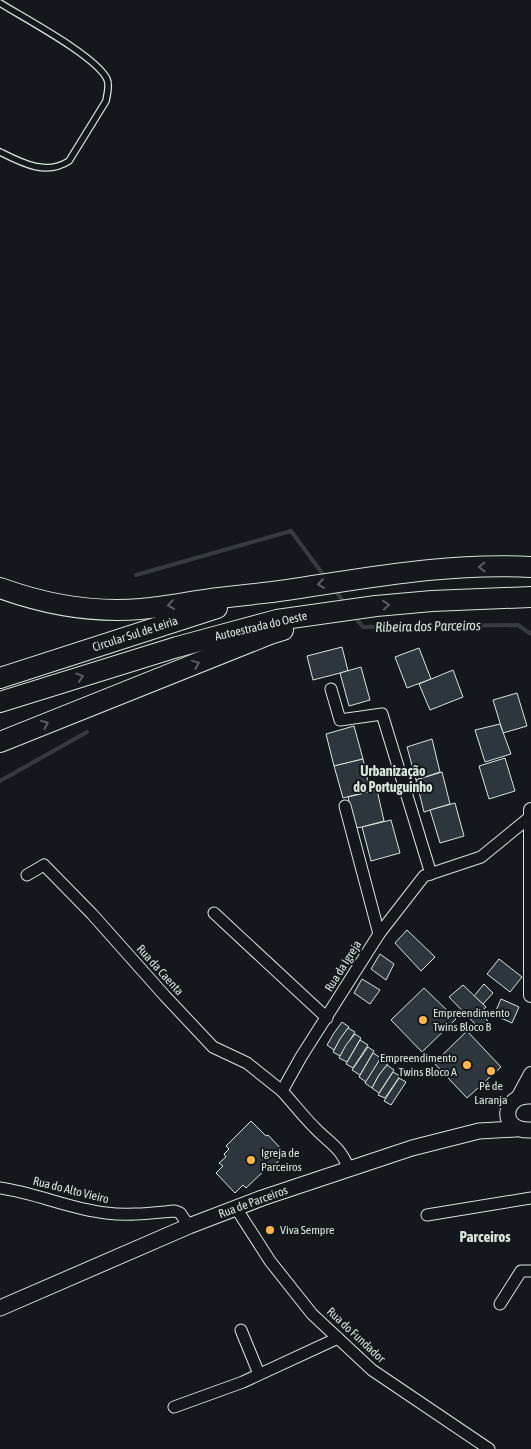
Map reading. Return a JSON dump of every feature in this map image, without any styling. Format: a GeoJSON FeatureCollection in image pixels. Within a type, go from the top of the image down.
{"type":"FeatureCollection","features":[{"type":"Feature","properties":{"kind":"highway"},"geometry":{"type":"LineString","coordinates":[[0,588],[56,604],[97,608],[140,609],[413,571],[446,568],[531,567]]}},
{"type":"Feature","properties":{"kind":"highway","name":"Circular Sul de Leiria"},"geometry":{"type":"LineString","coordinates":[[0,678],[271,592]]}},
{"type":"Feature","properties":{"kind":"highway","name":"Autoestrada do Oeste"},"geometry":{"type":"LineString","coordinates":[[0,702],[177,647],[278,626],[319,613],[432,600],[531,597]]}},
{"type":"Feature","properties":{"kind":"highway"},"geometry":{"type":"LineString","coordinates":[[0,742],[278,626]]}},
{"type":"Feature","properties":{"kind":"main road"},"geometry":{"type":"LineString","coordinates":[[519,1101],[509,1119],[523,1130]]}},
{"type":"Feature","properties":{"kind":"main road"},"geometry":{"type":"LineString","coordinates":[[478,1131],[519,1101]]}},
{"type":"Feature","properties":{"kind":"main road","name":"Rua de Parceiros"},"geometry":{"type":"LineString","coordinates":[[0,1308],[189,1226],[412,1148],[478,1131],[523,1130]]}},
{"type":"Feature","properties":{"kind":"street"},"geometry":{"type":"LineString","coordinates":[[331,689],[340,720],[382,714],[431,874]]}},
{"type":"Feature","properties":{"kind":"street"},"geometry":{"type":"LineString","coordinates":[[346,806],[379,934]]}},
{"type":"Feature","properties":{"kind":"street"},"geometry":{"type":"LineString","coordinates":[[531,810],[531,995]]}},
{"type":"Feature","properties":{"kind":"street","name":"Rua da Igreja"},"geometry":{"type":"LineString","coordinates":[[282,1091],[301,1057],[379,934],[424,876],[481,857],[530,816]]}},
{"type":"Feature","properties":{"kind":"street","name":"Rua da Caenta"},"geometry":{"type":"LineString","coordinates":[[27,875],[44,865],[92,914],[165,996],[213,1046],[248,1063],[282,1091]]}},
{"type":"Feature","properties":{"kind":"street"},"geometry":{"type":"LineString","coordinates":[[214,913],[327,1018]]}},
{"type":"Feature","properties":{"kind":"street"},"geometry":{"type":"LineString","coordinates":[[519,1101],[531,1074]]}},
{"type":"Feature","properties":{"kind":"street"},"geometry":{"type":"LineString","coordinates":[[282,1091],[314,1128],[340,1151],[349,1170]]}},
{"type":"Feature","properties":{"kind":"street","name":"Rua do Alto Vieiro"},"geometry":{"type":"LineString","coordinates":[[0,1188],[105,1214],[175,1211],[180,1213],[189,1226]]}},
{"type":"Feature","properties":{"kind":"street"},"geometry":{"type":"LineString","coordinates":[[427,1215],[531,1198]]}},
{"type":"Feature","properties":{"kind":"street","name":"Rua do Fundador"},"geometry":{"type":"LineString","coordinates":[[236,1208],[270,1261],[312,1314],[372,1370],[489,1449]]}},
{"type":"Feature","properties":{"kind":"street"},"geometry":{"type":"LineString","coordinates":[[500,1304],[522,1271],[531,1271]]}},
{"type":"Feature","properties":{"kind":"street"},"geometry":{"type":"LineString","coordinates":[[241,1330],[259,1374]]}},
{"type":"Feature","properties":{"kind":"street"},"geometry":{"type":"LineString","coordinates":[[174,1406],[259,1374],[338,1338]]}},
{"type":"Feature","properties":{"kind":"lane"},"geometry":{"type":"LineString","coordinates":[[0,3],[79,51],[102,71],[108,80],[106,101],[69,161],[60,167],[47,169],[31,166],[0,152]]}},
{"type":"Feature","properties":{"kind":"building"},"geometry":{"type":"Polygon","coordinates":[[[342,647],[348,671],[313,680],[307,656],[342,647]]]}},
{"type":"Feature","properties":{"kind":"building"},"geometry":{"type":"Polygon","coordinates":[[[419,648],[431,679],[407,688],[395,657],[419,648]]]}},
{"type":"Feature","properties":{"kind":"building"},"geometry":{"type":"Polygon","coordinates":[[[361,667],[370,700],[349,706],[340,673],[361,667]]]}},
{"type":"Feature","properties":{"kind":"building"},"geometry":{"type":"Polygon","coordinates":[[[453,670],[463,697],[430,710],[419,684],[453,670]]]}},
{"type":"Feature","properties":{"kind":"building"},"geometry":{"type":"Polygon","coordinates":[[[517,693],[527,726],[503,733],[493,700],[517,693]]]}},
{"type":"Feature","properties":{"kind":"building"},"geometry":{"type":"Polygon","coordinates":[[[500,724],[511,754],[485,762],[475,730],[500,724]]]}},
{"type":"Feature","properties":{"kind":"building"},"geometry":{"type":"Polygon","coordinates":[[[354,726],[363,759],[334,766],[326,734],[354,726]]]}},
{"type":"Feature","properties":{"kind":"building"},"geometry":{"type":"Polygon","coordinates":[[[432,739],[440,772],[416,780],[407,747],[432,739]]]}},
{"type":"Feature","properties":{"kind":"building"},"geometry":{"type":"Polygon","coordinates":[[[505,758],[515,791],[489,799],[479,766],[505,758]]]}},
{"type":"Feature","properties":{"kind":"building"},"geometry":{"type":"Polygon","coordinates":[[[363,759],[370,791],[343,798],[334,766],[363,759]]]}},
{"type":"Feature","properties":{"kind":"building"},"geometry":{"type":"Polygon","coordinates":[[[442,772],[450,804],[424,812],[416,780],[442,772]]]}},
{"type":"Feature","properties":{"kind":"building"},"geometry":{"type":"Polygon","coordinates":[[[377,790],[384,821],[355,828],[348,797],[377,790]]]}},
{"type":"Feature","properties":{"kind":"building"},"geometry":{"type":"Polygon","coordinates":[[[455,803],[464,836],[440,843],[430,810],[455,803]]]}},
{"type":"Feature","properties":{"kind":"building"},"geometry":{"type":"Polygon","coordinates":[[[391,820],[400,853],[371,861],[362,827],[391,820]]]}},
{"type":"Feature","properties":{"kind":"building"},"geometry":{"type":"Polygon","coordinates":[[[407,930],[435,957],[421,971],[395,943],[407,930]]]}},
{"type":"Feature","properties":{"kind":"building"},"geometry":{"type":"Polygon","coordinates":[[[380,954],[394,964],[386,980],[371,969],[380,954]]]}},
{"type":"Feature","properties":{"kind":"building"},"geometry":{"type":"Polygon","coordinates":[[[499,959],[522,977],[510,992],[487,974],[499,959]]]}},
{"type":"Feature","properties":{"kind":"building"},"geometry":{"type":"Polygon","coordinates":[[[362,979],[380,990],[370,1004],[354,993],[362,979]]]}},
{"type":"Feature","properties":{"kind":"building"},"geometry":{"type":"Polygon","coordinates":[[[484,984],[493,993],[483,1004],[474,996],[484,984]]]}},
{"type":"Feature","properties":{"kind":"building"},"geometry":{"type":"Polygon","coordinates":[[[463,985],[486,1007],[480,1013],[489,1022],[480,1029],[449,997],[463,985]]]}},
{"type":"Feature","properties":{"kind":"building","name":"Empreendimento Twins Bloco B"},"geometry":{"type":"Polygon","coordinates":[[[424,988],[456,1019],[422,1052],[391,1020],[424,988]]]}},
{"type":"Feature","properties":{"kind":"building"},"geometry":{"type":"Polygon","coordinates":[[[501,999],[519,1007],[512,1023],[494,1015],[501,999]]]}},
{"type":"Feature","properties":{"kind":"building"},"geometry":{"type":"Polygon","coordinates":[[[342,1022],[349,1027],[334,1050],[327,1045],[342,1022]]]}},
{"type":"Feature","properties":{"kind":"building"},"geometry":{"type":"Polygon","coordinates":[[[348,1028],[355,1032],[340,1056],[333,1052],[348,1028]]]}},
{"type":"Feature","properties":{"kind":"building","name":"Empreendimento Twins Bloco A"},"geometry":{"type":"Polygon","coordinates":[[[467,1031],[501,1067],[467,1098],[434,1063],[467,1031]]]}},
{"type":"Feature","properties":{"kind":"building"},"geometry":{"type":"Polygon","coordinates":[[[355,1034],[361,1038],[347,1062],[339,1058],[355,1034]]]}},
{"type":"Feature","properties":{"kind":"building"},"geometry":{"type":"Polygon","coordinates":[[[360,1040],[368,1045],[353,1068],[346,1064],[360,1040]]]}},
{"type":"Feature","properties":{"kind":"building"},"geometry":{"type":"Polygon","coordinates":[[[368,1047],[374,1051],[360,1075],[352,1070],[368,1047]]]}},
{"type":"Feature","properties":{"kind":"building"},"geometry":{"type":"Polygon","coordinates":[[[373,1053],[381,1058],[366,1082],[359,1077],[373,1053]]]}},
{"type":"Feature","properties":{"kind":"building"},"geometry":{"type":"Polygon","coordinates":[[[380,1059],[387,1063],[387,1065],[372,1088],[365,1083],[380,1059]]]}},
{"type":"Feature","properties":{"kind":"building"},"geometry":{"type":"Polygon","coordinates":[[[387,1065],[394,1070],[379,1093],[372,1088],[387,1065]]]}},
{"type":"Feature","properties":{"kind":"building"},"geometry":{"type":"Polygon","coordinates":[[[393,1072],[400,1076],[385,1098],[378,1095],[393,1072]]]}},
{"type":"Feature","properties":{"kind":"building"},"geometry":{"type":"Polygon","coordinates":[[[399,1078],[406,1082],[391,1105],[384,1101],[399,1078]]]}},
{"type":"Feature","properties":{"kind":"building","name":"Igreja de Parceiros"},"geometry":{"type":"Polygon","coordinates":[[[251,1121],[286,1154],[268,1171],[266,1169],[246,1188],[243,1185],[235,1193],[216,1173],[223,1166],[219,1163],[226,1157],[224,1154],[229,1149],[226,1146],[251,1121]]]}},
{"type":"Feature","properties":{"kind":"waterway","name":"Ribeira dos Parceiros"},"geometry":{"type":"LineString","coordinates":[[136,575],[291,531],[325,577]]}},
{"type":"Feature","properties":{"kind":"waterway","name":"Ribeira dos Parceiros"},"geometry":{"type":"LineString","coordinates":[[335,590],[346,605]]}},
{"type":"Feature","properties":{"kind":"waterway","name":"Ribeira dos Parceiros"},"geometry":{"type":"LineString","coordinates":[[354,616],[363,627],[518,625],[531,634]]}},
{"type":"Feature","properties":{"kind":"waterway","name":"Ribeira dos Parceiros"},"geometry":{"type":"LineString","coordinates":[[0,781],[87,732]]}},
{"type":"Feature","properties":{"kind":"place","name":"Empreendimento Twins Bloco B"},"geometry":{"type":"Point","coordinates":[423,1020]}},
{"type":"Feature","properties":{"kind":"place","name":"Empreendimento Twins Bloco A"},"geometry":{"type":"Point","coordinates":[467,1065]}},
{"type":"Feature","properties":{"kind":"place","name":"Pé de Laranja"},"geometry":{"type":"Point","coordinates":[491,1071]}},
{"type":"Feature","properties":{"kind":"place","name":"Igreja de Parceiros"},"geometry":{"type":"Point","coordinates":[251,1160]}},
{"type":"Feature","properties":{"kind":"place","name":"Viva Sempre"},"geometry":{"type":"Point","coordinates":[270,1230]}},
{"type":"Feature","properties":{"kind":"district","name":"Urbanização do Portuguinho"},"geometry":{"type":"Point","coordinates":[393,780]}},
{"type":"Feature","properties":{"kind":"district","name":"Parceiros"},"geometry":{"type":"Point","coordinates":[485,1236]}}]}
